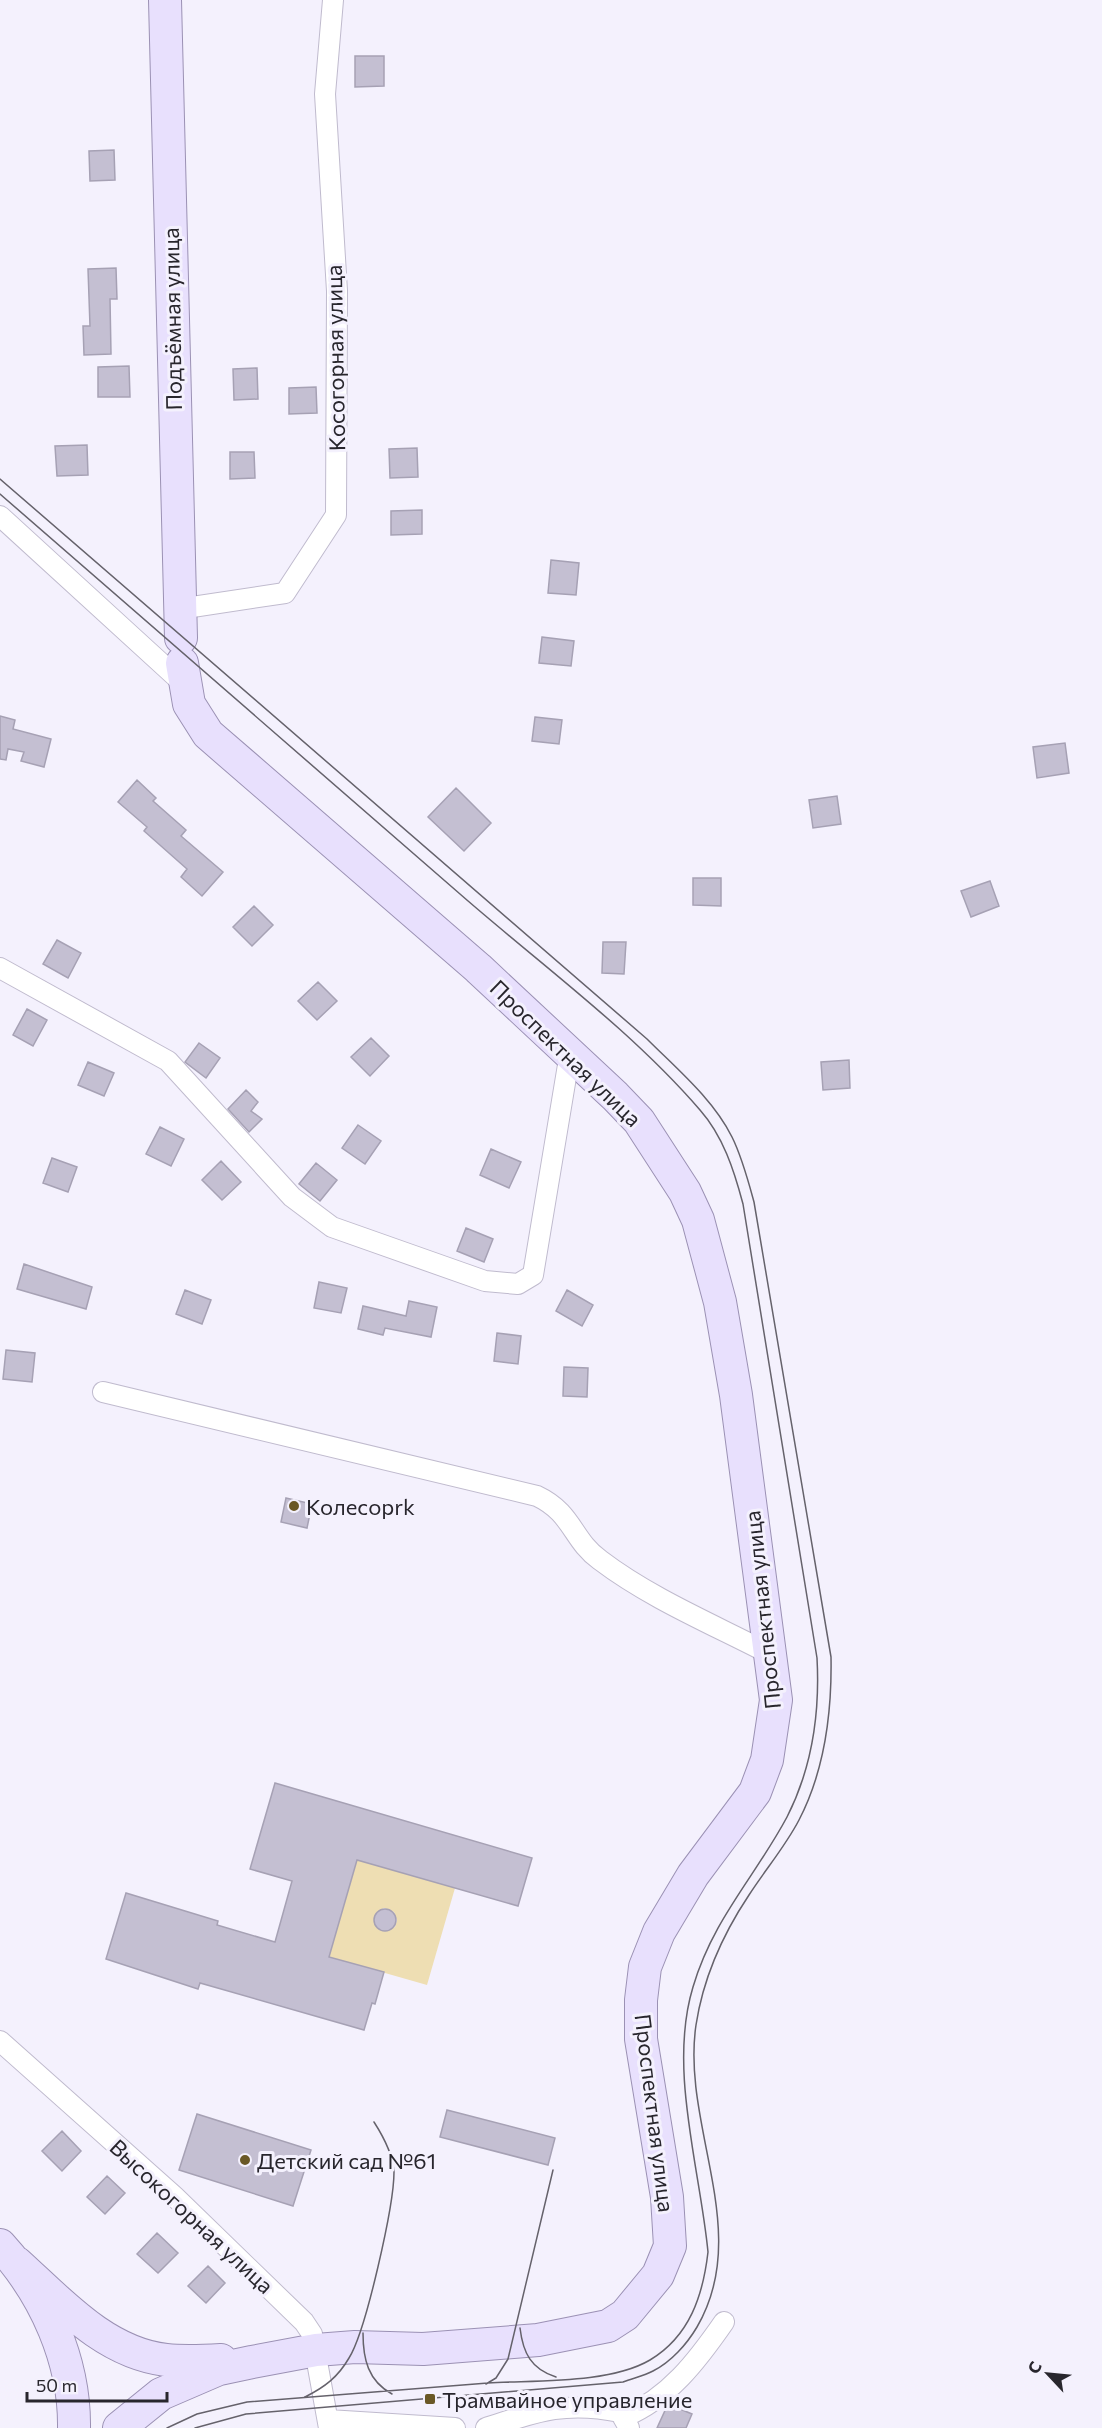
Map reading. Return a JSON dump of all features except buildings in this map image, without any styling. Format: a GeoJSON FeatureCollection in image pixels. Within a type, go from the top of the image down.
{"type":"FeatureCollection","features":[{"type":"Feature","properties":{"kind":"main road","name":"Подъёмная улица"},"geometry":{"type":"LineString","coordinates":[[165,0],[182,649]]}},
{"type":"Feature","properties":{"kind":"main road","name":"Проспектная улица"},"geometry":{"type":"LineString","coordinates":[[119,2428],[161,2394],[219,2369],[316,2350],[355,2347],[423,2349],[489,2346],[578,2334],[608,2326],[625,2315],[658,2275],[670,2246],[667,2198],[641,2039],[641,2000],[645,1967],[659,1932],[693,1875],[754,1792],[767,1760],[776,1700],[768,1653],[764,1596],[736,1395],[720,1302],[698,1220],[685,1192],[639,1121],[570,1053],[478,968],[208,734],[189,704],[182,649]]}},
{"type":"Feature","properties":{"kind":"main road"},"geometry":{"type":"LineString","coordinates":[[9,2254],[90,2328],[135,2352],[164,2360],[264,2359]]}},
{"type":"Feature","properties":{"kind":"main road"},"geometry":{"type":"LineString","coordinates":[[9,2254],[40,2297],[59,2342],[71,2383],[74,2428]]}},
{"type":"Feature","properties":{"kind":"street","name":"Косогорная улица"},"geometry":{"type":"LineString","coordinates":[[182,649],[285,593],[336,516],[337,291],[326,94],[333,0]]}},
{"type":"Feature","properties":{"kind":"street"},"geometry":{"type":"LineString","coordinates":[[0,516],[182,649]]}},
{"type":"Feature","properties":{"kind":"street"},"geometry":{"type":"LineString","coordinates":[[0,968],[168,1061],[292,1197],[332,1227],[485,1281],[518,1284],[533,1275],[570,1053]]}},
{"type":"Feature","properties":{"kind":"street"},"geometry":{"type":"LineString","coordinates":[[103,1392],[537,1496],[555,1504],[590,1553],[614,1570],[768,1653]]}},
{"type":"Feature","properties":{"kind":"street","name":"Высокогорная улица"},"geometry":{"type":"LineString","coordinates":[[0,2041],[174,2196],[296,2314],[312,2334],[328,2424]]}},
{"type":"Feature","properties":{"kind":"street"},"geometry":{"type":"LineString","coordinates":[[486,2428],[542,2409],[561,2408],[595,2407],[620,2412],[626,2423],[671,2389],[704,2351],[724,2322]]}},
{"type":"Feature","properties":{"kind":"street"},"geometry":{"type":"LineString","coordinates":[[328,2424],[455,2428]]}},
{"type":"Feature","properties":{"kind":"shaded area"},"geometry":{"type":"Polygon","coordinates":[[[357,1860],[455,1888],[427,1985],[329,1957],[357,1860]],[[384,1908],[377,1912],[374,1922],[378,1929],[385,1931],[395,1927],[397,1920],[394,1912],[384,1908]]]}},
{"type":"Feature","properties":{"kind":"tram line"},"geometry":{"type":"LineString","coordinates":[[0,479],[647,1039],[694,1085],[715,1110],[736,1145],[754,1202],[831,1657],[830,1699],[825,1741],[808,1801],[788,1840],[731,1925],[715,1957],[699,2008],[694,2063],[717,2216],[718,2254],[712,2291],[697,2327],[688,2340],[672,2358],[660,2367],[623,2382],[246,2414],[195,2428]]}},
{"type":"Feature","properties":{"kind":"tram line"},"geometry":{"type":"LineString","coordinates":[[0,494],[460,894],[584,998],[673,1080],[708,1120],[727,1154],[743,1204],[817,1658],[815,1720],[803,1779],[775,1839],[712,1940],[701,1963],[686,2018],[684,2051],[688,2119],[708,2252],[698,2299],[685,2327],[675,2339],[650,2360],[633,2368],[593,2377],[247,2402],[197,2414],[167,2428]]}},
{"type":"Feature","properties":{"kind":"tram line"},"geometry":{"type":"LineString","coordinates":[[305,2397],[330,2381],[345,2365],[356,2344],[371,2296],[389,2211],[394,2172],[387,2146],[374,2122]]}},
{"type":"Feature","properties":{"kind":"tram line"},"geometry":{"type":"LineString","coordinates":[[486,2384],[496,2378],[508,2359],[553,2170]]}},
{"type":"Feature","properties":{"kind":"tram line"},"geometry":{"type":"LineString","coordinates":[[520,2328],[523,2345],[534,2365],[556,2377]]}},
{"type":"Feature","properties":{"kind":"tram line"},"geometry":{"type":"LineString","coordinates":[[363,2333],[368,2368],[377,2383],[392,2394]]}},
{"type":"Feature","properties":{"kind":"place","name":"Колесоprk"},"geometry":{"type":"Point","coordinates":[294,1506]}},
{"type":"Feature","properties":{"kind":"place","name":"Детский сад №61"},"geometry":{"type":"Point","coordinates":[245,2160]}},
{"type":"Feature","properties":{"kind":"place","name":"Трамвайное управление"},"geometry":{"type":"Point","coordinates":[430,2399]}}]}
